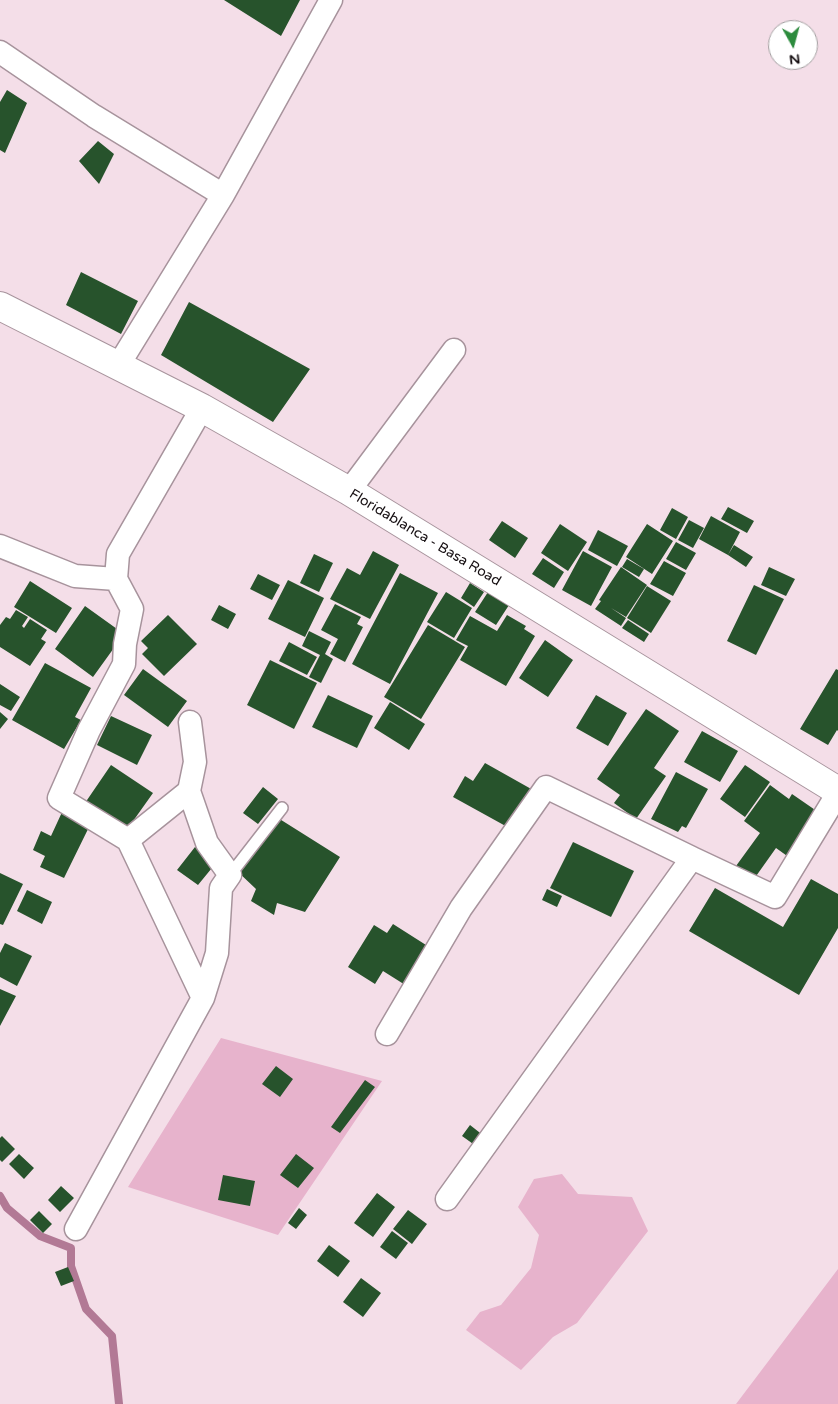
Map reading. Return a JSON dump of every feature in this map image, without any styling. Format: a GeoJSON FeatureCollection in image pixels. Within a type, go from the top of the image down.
{"type":"FeatureCollection","features":[{"type":"Feature","properties":{"kind":"main road","name":"Floridablanca - Basa Road"},"geometry":{"type":"LineString","coordinates":[[0,306],[202,408],[349,491],[838,792]]}},
{"type":"Feature","properties":{"kind":"street"},"geometry":{"type":"LineString","coordinates":[[118,366],[223,195],[331,0]]}},
{"type":"Feature","properties":{"kind":"street"},"geometry":{"type":"LineString","coordinates":[[0,52],[94,116],[223,195]]}},
{"type":"Feature","properties":{"kind":"street"},"geometry":{"type":"LineString","coordinates":[[349,491],[454,350]]}},
{"type":"Feature","properties":{"kind":"street"},"geometry":{"type":"LineString","coordinates":[[202,408],[118,554],[116,579],[132,609],[125,644],[124,664],[89,730],[59,798],[128,840],[202,998]]}},
{"type":"Feature","properties":{"kind":"street"},"geometry":{"type":"LineString","coordinates":[[0,546],[76,576],[116,579]]}},
{"type":"Feature","properties":{"kind":"street"},"geometry":{"type":"LineString","coordinates":[[76,1229],[202,998],[216,952],[220,888],[230,875],[207,842],[189,791],[195,762],[190,722]]}},
{"type":"Feature","properties":{"kind":"street"},"geometry":{"type":"LineString","coordinates":[[387,1034],[461,908],[546,787],[775,897],[838,792]]}},
{"type":"Feature","properties":{"kind":"street"},"geometry":{"type":"LineString","coordinates":[[128,840],[189,791]]}},
{"type":"Feature","properties":{"kind":"street"},"geometry":{"type":"LineString","coordinates":[[448,1198],[692,858]]}},
{"type":"Feature","properties":{"kind":"lane"},"geometry":{"type":"LineString","coordinates":[[230,875],[282,808]]}},
{"type":"Feature","properties":{"kind":"shaded area"},"geometry":{"type":"Polygon","coordinates":[[[221,1038],[382,1081],[278,1235],[128,1187],[221,1038]]]}},
{"type":"Feature","properties":{"kind":"shaded area"},"geometry":{"type":"Polygon","coordinates":[[[562,1174],[578,1194],[632,1197],[648,1231],[577,1323],[553,1337],[521,1370],[466,1330],[480,1312],[501,1305],[531,1268],[539,1235],[518,1207],[534,1179],[562,1174]]]}},
{"type":"Feature","properties":{"kind":"shaded area"},"geometry":{"type":"Polygon","coordinates":[[[838,1269],[838,1404],[736,1404],[767,1363],[838,1269]]]}},
{"type":"Feature","properties":{"kind":"building"},"geometry":{"type":"Polygon","coordinates":[[[224,0],[300,0],[281,36],[224,0]]]}},
{"type":"Feature","properties":{"kind":"building"},"geometry":{"type":"Polygon","coordinates":[[[7,90],[27,103],[5,153],[0,150],[0,102],[7,90]]]}},
{"type":"Feature","properties":{"kind":"building"},"geometry":{"type":"Polygon","coordinates":[[[98,141],[114,154],[99,184],[79,161],[98,141]]]}},
{"type":"Feature","properties":{"kind":"building"},"geometry":{"type":"Polygon","coordinates":[[[81,272],[138,301],[121,334],[66,305],[81,272]]]}},
{"type":"Feature","properties":{"kind":"building"},"geometry":{"type":"Polygon","coordinates":[[[189,302],[310,369],[273,422],[161,355],[189,302]]]}},
{"type":"Feature","properties":{"kind":"building"},"geometry":{"type":"Polygon","coordinates":[[[728,507],[754,521],[747,533],[721,519],[728,507]]]}},
{"type":"Feature","properties":{"kind":"building"},"geometry":{"type":"Polygon","coordinates":[[[672,508],[688,517],[676,539],[660,530],[672,508]]]}},
{"type":"Feature","properties":{"kind":"building"},"geometry":{"type":"Polygon","coordinates":[[[711,516],[740,532],[728,555],[699,539],[711,516]]]}},
{"type":"Feature","properties":{"kind":"building"},"geometry":{"type":"Polygon","coordinates":[[[689,520],[704,528],[693,548],[678,540],[689,520]]]}},
{"type":"Feature","properties":{"kind":"building"},"geometry":{"type":"Polygon","coordinates":[[[502,521],[528,538],[515,558],[489,540],[502,521]]]}},
{"type":"Feature","properties":{"kind":"building"},"geometry":{"type":"Polygon","coordinates":[[[560,524],[587,542],[568,571],[541,553],[560,524]]]}},
{"type":"Feature","properties":{"kind":"building"},"geometry":{"type":"Polygon","coordinates":[[[647,524],[673,541],[652,574],[626,557],[647,524]]]}},
{"type":"Feature","properties":{"kind":"building"},"geometry":{"type":"Polygon","coordinates":[[[598,530],[628,546],[617,566],[588,550],[598,530]]]}},
{"type":"Feature","properties":{"kind":"building"},"geometry":{"type":"Polygon","coordinates":[[[676,542],[696,553],[686,570],[666,559],[676,542]]]}},
{"type":"Feature","properties":{"kind":"building"},"geometry":{"type":"Polygon","coordinates":[[[734,545],[753,557],[746,567],[728,555],[734,545]]]}},
{"type":"Feature","properties":{"kind":"building"},"geometry":{"type":"Polygon","coordinates":[[[373,551],[399,565],[370,619],[330,599],[347,568],[360,575],[373,551]]]}},
{"type":"Feature","properties":{"kind":"building"},"geometry":{"type":"Polygon","coordinates":[[[583,551],[612,567],[591,606],[562,590],[583,551]]]}},
{"type":"Feature","properties":{"kind":"building"},"geometry":{"type":"Polygon","coordinates":[[[314,554],[333,563],[319,592],[300,583],[314,554]]]}},
{"type":"Feature","properties":{"kind":"building"},"geometry":{"type":"Polygon","coordinates":[[[543,558],[564,572],[554,588],[532,574],[543,558]]]}},
{"type":"Feature","properties":{"kind":"building"},"geometry":{"type":"Polygon","coordinates":[[[627,559],[644,569],[639,577],[622,567],[627,559]]]}},
{"type":"Feature","properties":{"kind":"building"},"geometry":{"type":"Polygon","coordinates":[[[664,561],[686,573],[673,596],[650,584],[664,561]]]}},
{"type":"Feature","properties":{"kind":"building"},"geometry":{"type":"Polygon","coordinates":[[[621,567],[647,585],[626,617],[611,608],[626,618],[621,626],[595,609],[621,567]]]}},
{"type":"Feature","properties":{"kind":"building"},"geometry":{"type":"Polygon","coordinates":[[[769,567],[795,579],[786,596],[761,585],[769,567]]]}},
{"type":"Feature","properties":{"kind":"building"},"geometry":{"type":"Polygon","coordinates":[[[400,573],[438,593],[390,684],[352,664],[400,573]]]}},
{"type":"Feature","properties":{"kind":"building"},"geometry":{"type":"Polygon","coordinates":[[[258,574],[280,585],[272,600],[250,589],[258,574]]]}},
{"type":"Feature","properties":{"kind":"building"},"geometry":{"type":"Polygon","coordinates":[[[288,580],[324,598],[305,637],[268,619],[288,580]]]}},
{"type":"Feature","properties":{"kind":"building"},"geometry":{"type":"Polygon","coordinates":[[[30,581],[72,608],[56,633],[14,607],[30,581]]]}},
{"type":"Feature","properties":{"kind":"building"},"geometry":{"type":"Polygon","coordinates":[[[470,583],[484,592],[474,607],[461,598],[470,583]]]}},
{"type":"Feature","properties":{"kind":"building"},"geometry":{"type":"Polygon","coordinates":[[[754,585],[784,599],[756,655],[727,641],[754,585]]]}},
{"type":"Feature","properties":{"kind":"building"},"geometry":{"type":"Polygon","coordinates":[[[647,586],[671,601],[651,633],[627,618],[647,586]]]}},
{"type":"Feature","properties":{"kind":"building"},"geometry":{"type":"Polygon","coordinates":[[[446,592],[472,608],[454,638],[427,622],[446,592]]]}},
{"type":"Feature","properties":{"kind":"building"},"geometry":{"type":"Polygon","coordinates":[[[488,592],[509,605],[496,625],[475,612],[488,592]]]}},
{"type":"Feature","properties":{"kind":"building"},"geometry":{"type":"Polygon","coordinates":[[[335,604],[361,617],[357,624],[363,627],[345,662],[330,654],[338,639],[321,630],[335,604]]]}},
{"type":"Feature","properties":{"kind":"building"},"geometry":{"type":"Polygon","coordinates":[[[219,605],[236,614],[228,629],[211,620],[219,605]]]}},
{"type":"Feature","properties":{"kind":"building"},"geometry":{"type":"Polygon","coordinates":[[[85,606],[124,634],[93,677],[55,649],[85,606]]]}},
{"type":"Feature","properties":{"kind":"building"},"geometry":{"type":"Polygon","coordinates":[[[16,610],[28,617],[22,626],[24,628],[30,619],[47,630],[41,639],[46,642],[30,666],[0,647],[0,625],[6,617],[10,619],[16,610]]]}},
{"type":"Feature","properties":{"kind":"building"},"geometry":{"type":"Polygon","coordinates":[[[168,615],[197,644],[164,676],[142,654],[148,648],[141,641],[168,615]]]}},
{"type":"Feature","properties":{"kind":"building"},"geometry":{"type":"Polygon","coordinates":[[[507,615],[526,626],[524,629],[535,636],[506,686],[460,660],[468,646],[456,640],[470,616],[497,631],[507,615]]]}},
{"type":"Feature","properties":{"kind":"building"},"geometry":{"type":"Polygon","coordinates":[[[628,620],[649,634],[644,642],[622,628],[628,620]]]}},
{"type":"Feature","properties":{"kind":"building"},"geometry":{"type":"Polygon","coordinates":[[[428,625],[465,647],[421,719],[384,697],[428,625]]]}},
{"type":"Feature","properties":{"kind":"building"},"geometry":{"type":"Polygon","coordinates":[[[309,631],[331,642],[325,654],[333,659],[321,683],[309,677],[320,655],[302,646],[309,631]]]}},
{"type":"Feature","properties":{"kind":"building"},"geometry":{"type":"Polygon","coordinates":[[[545,640],[573,660],[548,697],[519,678],[545,640]]]}},
{"type":"Feature","properties":{"kind":"building"},"geometry":{"type":"Polygon","coordinates":[[[289,642],[317,657],[307,675],[279,661],[289,642]]]}},
{"type":"Feature","properties":{"kind":"building"},"geometry":{"type":"Polygon","coordinates":[[[270,660],[317,683],[294,729],[247,705],[270,660]]]}},
{"type":"Feature","properties":{"kind":"building"},"geometry":{"type":"Polygon","coordinates":[[[45,663],[91,688],[75,717],[81,720],[64,749],[12,720],[45,663]]]}},
{"type":"Feature","properties":{"kind":"building"},"geometry":{"type":"Polygon","coordinates":[[[143,669],[187,701],[168,727],[124,695],[143,669]]]}},
{"type":"Feature","properties":{"kind":"building"},"geometry":{"type":"Polygon","coordinates":[[[836,669],[838,670],[838,731],[828,745],[800,729],[836,669]]]}},
{"type":"Feature","properties":{"kind":"building"},"geometry":{"type":"Polygon","coordinates":[[[0,684],[20,697],[11,711],[0,705],[0,684]]]}},
{"type":"Feature","properties":{"kind":"building"},"geometry":{"type":"Polygon","coordinates":[[[328,695],[373,716],[357,748],[312,727],[328,695]]]}},
{"type":"Feature","properties":{"kind":"building"},"geometry":{"type":"Polygon","coordinates":[[[596,695],[627,713],[608,746],[576,728],[596,695]]]}},
{"type":"Feature","properties":{"kind":"building"},"geometry":{"type":"Polygon","coordinates":[[[390,702],[425,724],[409,750],[374,728],[390,702]]]}},
{"type":"Feature","properties":{"kind":"building"},"geometry":{"type":"Polygon","coordinates":[[[646,709],[679,731],[654,768],[666,776],[636,819],[614,803],[620,795],[597,779],[646,709]]]}},
{"type":"Feature","properties":{"kind":"building"},"geometry":{"type":"Polygon","coordinates":[[[0,712],[8,719],[0,729],[0,712]]]}},
{"type":"Feature","properties":{"kind":"building"},"geometry":{"type":"Polygon","coordinates":[[[111,716],[152,735],[137,765],[97,745],[111,716]]]}},
{"type":"Feature","properties":{"kind":"building"},"geometry":{"type":"Polygon","coordinates":[[[702,731],[738,751],[720,782],[684,762],[702,731]]]}},
{"type":"Feature","properties":{"kind":"building"},"geometry":{"type":"Polygon","coordinates":[[[485,763],[533,790],[511,829],[453,797],[465,776],[473,781],[485,763]]]}},
{"type":"Feature","properties":{"kind":"building"},"geometry":{"type":"Polygon","coordinates":[[[111,765],[153,793],[126,831],[85,803],[111,765]]]}},
{"type":"Feature","properties":{"kind":"building"},"geometry":{"type":"Polygon","coordinates":[[[745,765],[770,782],[745,817],[720,799],[745,765]]]}},
{"type":"Feature","properties":{"kind":"building"},"geometry":{"type":"Polygon","coordinates":[[[676,772],[708,789],[686,828],[682,826],[678,832],[651,819],[676,772]]]}},
{"type":"Feature","properties":{"kind":"building"},"geometry":{"type":"Polygon","coordinates":[[[770,785],[789,799],[792,794],[821,814],[790,858],[776,848],[754,879],[736,866],[760,833],[744,821],[770,785]]]}},
{"type":"Feature","properties":{"kind":"building"},"geometry":{"type":"Polygon","coordinates":[[[263,787],[278,799],[258,824],[243,813],[263,787]]]}},
{"type":"Feature","properties":{"kind":"building"},"geometry":{"type":"Polygon","coordinates":[[[63,810],[91,823],[64,878],[40,867],[45,856],[33,850],[41,831],[51,836],[63,810]]]}},
{"type":"Feature","properties":{"kind":"building"},"geometry":{"type":"Polygon","coordinates":[[[278,818],[340,857],[305,912],[277,903],[274,915],[251,901],[256,889],[237,871],[278,818]]]}},
{"type":"Feature","properties":{"kind":"building"},"geometry":{"type":"Polygon","coordinates":[[[573,842],[634,871],[611,917],[550,888],[573,842]]]}},
{"type":"Feature","properties":{"kind":"building"},"geometry":{"type":"Polygon","coordinates":[[[195,847],[216,863],[198,885],[177,870],[195,847]]]}},
{"type":"Feature","properties":{"kind":"building"},"geometry":{"type":"Polygon","coordinates":[[[0,873],[23,884],[3,925],[0,924],[0,873]]]}},
{"type":"Feature","properties":{"kind":"building"},"geometry":{"type":"Polygon","coordinates":[[[811,879],[838,894],[838,928],[799,995],[689,931],[715,888],[783,927],[811,879]]]}},
{"type":"Feature","properties":{"kind":"building"},"geometry":{"type":"Polygon","coordinates":[[[547,889],[562,896],[557,907],[542,900],[547,889]]]}},
{"type":"Feature","properties":{"kind":"building"},"geometry":{"type":"Polygon","coordinates":[[[27,890],[52,902],[42,924],[17,911],[27,890]]]}},
{"type":"Feature","properties":{"kind":"building"},"geometry":{"type":"Polygon","coordinates":[[[393,924],[426,945],[419,956],[428,962],[410,988],[383,971],[375,984],[348,967],[374,925],[387,933],[393,924]]]}},
{"type":"Feature","properties":{"kind":"building"},"geometry":{"type":"Polygon","coordinates":[[[5,943],[32,956],[17,986],[0,977],[0,953],[5,943]]]}},
{"type":"Feature","properties":{"kind":"building"},"geometry":{"type":"Polygon","coordinates":[[[0,989],[16,996],[0,1026],[0,989]]]}},
{"type":"Feature","properties":{"kind":"building"},"geometry":{"type":"Polygon","coordinates":[[[276,1066],[293,1079],[280,1097],[262,1084],[276,1066]]]}},
{"type":"Feature","properties":{"kind":"building"},"geometry":{"type":"Polygon","coordinates":[[[365,1080],[375,1087],[340,1133],[331,1127],[365,1080]]]}},
{"type":"Feature","properties":{"kind":"building"},"geometry":{"type":"Polygon","coordinates":[[[470,1125],[484,1136],[476,1146],[462,1136],[470,1125]]]}},
{"type":"Feature","properties":{"kind":"building"},"geometry":{"type":"Polygon","coordinates":[[[2,1136],[15,1149],[2,1162],[0,1160],[0,1138],[2,1136]]]}},
{"type":"Feature","properties":{"kind":"building"},"geometry":{"type":"Polygon","coordinates":[[[19,1154],[34,1168],[24,1179],[9,1164],[19,1154]]]}},
{"type":"Feature","properties":{"kind":"building"},"geometry":{"type":"Polygon","coordinates":[[[296,1154],[314,1168],[298,1188],[280,1175],[296,1154]]]}},
{"type":"Feature","properties":{"kind":"building"},"geometry":{"type":"Polygon","coordinates":[[[223,1175],[255,1181],[250,1206],[218,1200],[223,1175]]]}},
{"type":"Feature","properties":{"kind":"building"},"geometry":{"type":"Polygon","coordinates":[[[61,1186],[74,1198],[60,1212],[48,1200],[61,1186]]]}},
{"type":"Feature","properties":{"kind":"building"},"geometry":{"type":"Polygon","coordinates":[[[377,1193],[395,1207],[373,1237],[354,1223],[377,1193]]]}},
{"type":"Feature","properties":{"kind":"building"},"geometry":{"type":"Polygon","coordinates":[[[299,1208],[307,1215],[296,1229],[288,1223],[299,1208]]]}},
{"type":"Feature","properties":{"kind":"building"},"geometry":{"type":"Polygon","coordinates":[[[408,1210],[427,1224],[412,1244],[393,1229],[408,1210]]]}},
{"type":"Feature","properties":{"kind":"building"},"geometry":{"type":"Polygon","coordinates":[[[39,1211],[52,1224],[43,1233],[30,1220],[39,1211]]]}},
{"type":"Feature","properties":{"kind":"building"},"geometry":{"type":"Polygon","coordinates":[[[392,1231],[408,1243],[396,1259],[380,1247],[392,1231]]]}},
{"type":"Feature","properties":{"kind":"building"},"geometry":{"type":"Polygon","coordinates":[[[329,1245],[350,1261],[338,1277],[317,1261],[329,1245]]]}},
{"type":"Feature","properties":{"kind":"building"},"geometry":{"type":"Polygon","coordinates":[[[68,1267],[74,1281],[61,1286],[55,1272],[68,1267]]]}},
{"type":"Feature","properties":{"kind":"building"},"geometry":{"type":"Polygon","coordinates":[[[361,1278],[381,1293],[363,1317],[343,1302],[361,1278]]]}},
{"type":"Feature","properties":{"kind":"waterway"},"geometry":{"type":"LineString","coordinates":[[0,1196],[7,1208],[40,1236],[71,1248],[71,1266],[86,1309],[112,1336],[119,1404]]}}]}
